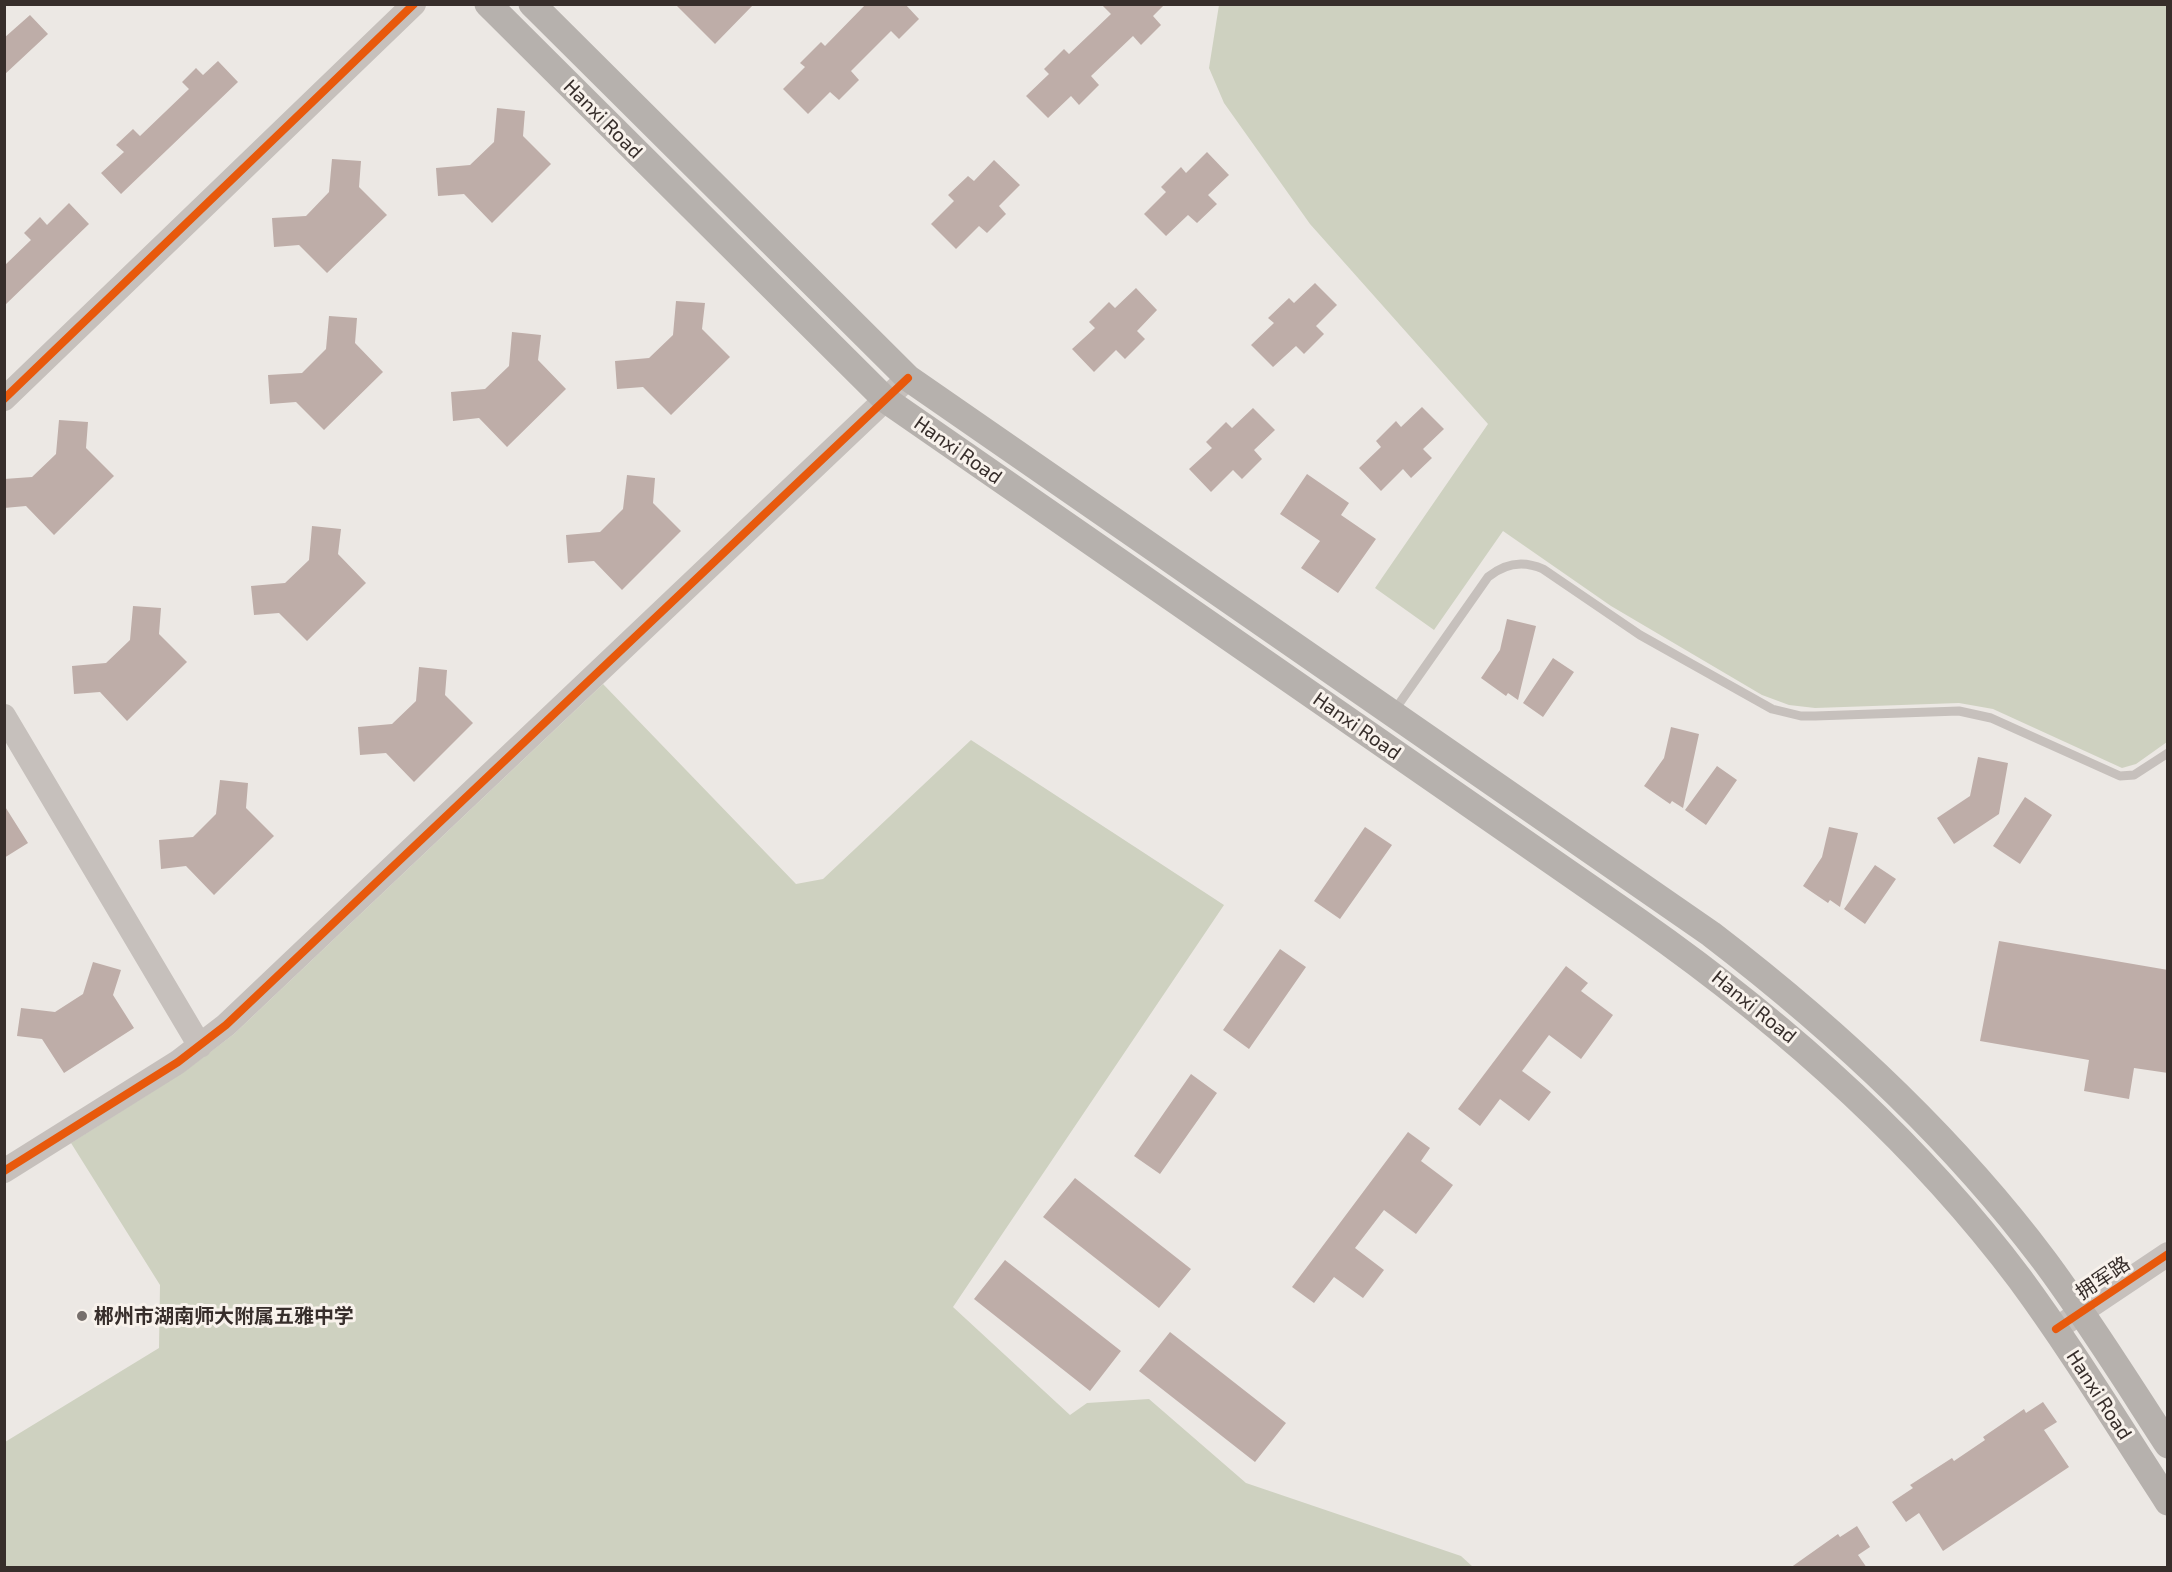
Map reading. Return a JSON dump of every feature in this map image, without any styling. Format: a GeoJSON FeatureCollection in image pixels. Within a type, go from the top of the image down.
{"type":"FeatureCollection","features":[{"type":"Feature","properties":{"kind":"main road","name":"Hanxi Road"},"geometry":{"type":"LineString","coordinates":[[488,4],[886,400],[1647,927],[1745,999],[1845,1085],[1913,1154],[2018,1277],[2056,1329],[2168,1502]]}},
{"type":"Feature","properties":{"kind":"main road","name":"Hanxi Road"},"geometry":{"type":"LineString","coordinates":[[532,4],[908,378],[1711,934],[1816,1017],[1897,1093],[1958,1157],[2043,1258],[2082,1312],[2168,1445]]}},
{"type":"Feature","properties":{"kind":"street"},"geometry":{"type":"LineString","coordinates":[[4,399],[414,4]]}},
{"type":"Feature","properties":{"kind":"street"},"geometry":{"type":"LineString","coordinates":[[4,1171],[200,1046],[251,1002],[908,378]]}},
{"type":"Feature","properties":{"kind":"street"},"geometry":{"type":"LineString","coordinates":[[4,716],[200,1046]]}},
{"type":"Feature","properties":{"kind":"street","name":"拥军路"},"geometry":{"type":"LineString","coordinates":[[2056,1329],[2168,1254]]}},
{"type":"Feature","properties":{"kind":"lane"},"geometry":{"type":"LineString","coordinates":[[1392,713],[1488,577],[1510,564],[1527,564],[1543,569],[1640,635],[1758,703],[1779,712],[1801,716],[1959,711],[1975,713],[2120,776],[2134,775],[2168,753]]}},
{"type":"Feature","properties":{"kind":"green space"},"geometry":{"type":"Polygon","coordinates":[[[1219,5],[2167,5],[2167,742],[2136,764],[2122,768],[1993,709],[1959,703],[1815,708],[1789,705],[1762,695],[1611,606],[1503,531],[1434,630],[1375,588],[1488,424],[1310,224],[1224,103],[1209,68],[1219,5]]]}},
{"type":"Feature","properties":{"kind":"green space"},"geometry":{"type":"Polygon","coordinates":[[[603,684],[796,884],[823,879],[971,740],[1224,905],[953,1307],[1070,1415],[1087,1403],[1149,1399],[1246,1483],[1461,1556],[1473,1567],[5,1568],[5,1442],[159,1348],[160,1285],[71,1143],[185,1071],[234,1034],[603,684]]]}},
{"type":"Feature","properties":{"kind":"building"},"geometry":{"type":"Polygon","coordinates":[[[675,4],[754,4],[715,44],[675,4]]]}},
{"type":"Feature","properties":{"kind":"building"},"geometry":{"type":"Polygon","coordinates":[[[866,4],[905,4],[919,19],[899,39],[891,31],[851,71],[859,80],[839,100],[830,92],[808,114],[783,89],[805,67],[800,63],[821,42],[825,46],[866,4]]]}},
{"type":"Feature","properties":{"kind":"building"},"geometry":{"type":"Polygon","coordinates":[[[1101,4],[1165,4],[1153,16],[1161,25],[1141,45],[1133,36],[1091,76],[1099,85],[1079,105],[1071,96],[1048,118],[1026,96],[1049,74],[1044,69],[1064,49],[1069,54],[1111,14],[1101,4]]]}},
{"type":"Feature","properties":{"kind":"building"},"geometry":{"type":"Polygon","coordinates":[[[30,15],[48,34],[4,75],[4,38],[30,15]]]}},
{"type":"Feature","properties":{"kind":"building"},"geometry":{"type":"Polygon","coordinates":[[[218,61],[238,82],[121,194],[101,173],[124,152],[116,145],[133,129],[140,136],[189,89],[182,82],[196,68],[203,75],[218,61]]]}},
{"type":"Feature","properties":{"kind":"building"},"geometry":{"type":"Polygon","coordinates":[[[497,108],[525,111],[523,136],[551,164],[492,223],[464,194],[438,196],[436,168],[470,165],[494,142],[497,108]]]}},
{"type":"Feature","properties":{"kind":"building"},"geometry":{"type":"Polygon","coordinates":[[[1207,152],[1229,175],[1208,195],[1217,204],[1197,223],[1188,215],[1166,236],[1144,214],[1166,192],[1161,187],[1181,167],[1186,173],[1207,152]]]}},
{"type":"Feature","properties":{"kind":"building"},"geometry":{"type":"Polygon","coordinates":[[[332,159],[361,161],[359,187],[387,215],[327,273],[299,245],[274,247],[272,218],[306,216],[329,192],[332,159]]]}},
{"type":"Feature","properties":{"kind":"building"},"geometry":{"type":"Polygon","coordinates":[[[994,160],[1020,185],[999,206],[1006,214],[987,233],[979,226],[956,249],[931,224],[954,201],[948,195],[968,176],[974,181],[994,160]]]}},
{"type":"Feature","properties":{"kind":"building"},"geometry":{"type":"Polygon","coordinates":[[[69,203],[89,224],[4,306],[4,266],[31,240],[24,233],[40,217],[47,225],[69,203]]]}},
{"type":"Feature","properties":{"kind":"building"},"geometry":{"type":"Polygon","coordinates":[[[1315,283],[1337,305],[1316,326],[1324,334],[1304,354],[1296,346],[1273,367],[1251,345],[1274,323],[1268,318],[1289,298],[1294,303],[1315,283]]]}},
{"type":"Feature","properties":{"kind":"building"},"geometry":{"type":"Polygon","coordinates":[[[1136,288],[1157,310],[1137,331],[1145,339],[1125,359],[1116,350],[1094,372],[1072,349],[1095,328],[1089,322],[1109,302],[1115,308],[1136,288]]]}},
{"type":"Feature","properties":{"kind":"building"},"geometry":{"type":"Polygon","coordinates":[[[676,301],[705,303],[702,329],[730,357],[671,415],[643,387],[617,389],[615,361],[649,358],[673,335],[676,301]]]}},
{"type":"Feature","properties":{"kind":"building"},"geometry":{"type":"Polygon","coordinates":[[[329,316],[357,318],[355,343],[383,372],[324,430],[296,402],[270,404],[268,375],[302,373],[326,349],[329,316]]]}},
{"type":"Feature","properties":{"kind":"building"},"geometry":{"type":"Polygon","coordinates":[[[512,332],[541,335],[538,360],[566,389],[507,447],[479,418],[453,421],[451,392],[485,389],[509,366],[512,332]]]}},
{"type":"Feature","properties":{"kind":"building"},"geometry":{"type":"Polygon","coordinates":[[[1422,407],[1444,429],[1423,449],[1432,458],[1411,478],[1403,469],[1381,491],[1359,468],[1381,447],[1376,441],[1396,421],[1401,427],[1422,407]]]}},
{"type":"Feature","properties":{"kind":"building"},"geometry":{"type":"Polygon","coordinates":[[[1253,408],[1275,430],[1254,450],[1262,459],[1242,479],[1233,470],[1211,492],[1189,469],[1212,448],[1206,442],[1226,422],[1232,428],[1253,408]]]}},
{"type":"Feature","properties":{"kind":"building"},"geometry":{"type":"Polygon","coordinates":[[[59,420],[88,422],[86,448],[114,476],[54,535],[26,506],[4,508],[4,479],[32,477],[56,454],[59,420]]]}},
{"type":"Feature","properties":{"kind":"building"},"geometry":{"type":"Polygon","coordinates":[[[1307,474],[1349,503],[1341,515],[1376,539],[1338,593],[1301,568],[1320,541],[1280,514],[1307,474]]]}},
{"type":"Feature","properties":{"kind":"building"},"geometry":{"type":"Polygon","coordinates":[[[627,475],[655,478],[653,503],[681,531],[622,590],[594,561],[568,563],[566,535],[600,532],[623,509],[627,475]]]}},
{"type":"Feature","properties":{"kind":"building"},"geometry":{"type":"Polygon","coordinates":[[[312,526],[341,529],[338,554],[366,583],[307,641],[279,613],[254,615],[251,586],[285,583],[309,560],[312,526]]]}},
{"type":"Feature","properties":{"kind":"building"},"geometry":{"type":"Polygon","coordinates":[[[133,606],[161,608],[159,634],[187,662],[127,721],[100,692],[74,694],[72,666],[106,663],[130,640],[133,606]]]}},
{"type":"Feature","properties":{"kind":"building"},"geometry":{"type":"Polygon","coordinates":[[[1507,619],[1536,626],[1518,700],[1508,693],[1506,696],[1481,678],[1500,650],[1507,619]]]}},
{"type":"Feature","properties":{"kind":"building"},"geometry":{"type":"Polygon","coordinates":[[[1553,658],[1574,672],[1543,717],[1523,703],[1553,658]]]}},
{"type":"Feature","properties":{"kind":"building"},"geometry":{"type":"Polygon","coordinates":[[[419,667],[447,670],[445,695],[473,723],[414,782],[386,753],[360,755],[358,727],[392,724],[416,701],[419,667]]]}},
{"type":"Feature","properties":{"kind":"building"},"geometry":{"type":"Polygon","coordinates":[[[1671,727],[1699,734],[1683,808],[1672,801],[1670,804],[1644,786],[1664,758],[1671,727]]]}},
{"type":"Feature","properties":{"kind":"building"},"geometry":{"type":"Polygon","coordinates":[[[1978,757],[2008,763],[1999,814],[1954,844],[1937,818],[1970,796],[1978,757]]]}},
{"type":"Feature","properties":{"kind":"building"},"geometry":{"type":"Polygon","coordinates":[[[1717,766],[1737,780],[1706,825],[1685,810],[1717,766]]]}},
{"type":"Feature","properties":{"kind":"building"},"geometry":{"type":"Polygon","coordinates":[[[220,780],[248,783],[246,808],[274,836],[214,895],[186,866],[161,869],[159,840],[193,837],[216,814],[220,780]]]}},
{"type":"Feature","properties":{"kind":"building"},"geometry":{"type":"Polygon","coordinates":[[[2025,797],[2052,815],[2020,864],[1993,846],[2025,797]]]}},
{"type":"Feature","properties":{"kind":"building"},"geometry":{"type":"Polygon","coordinates":[[[4,805],[28,843],[4,858],[4,805]]]}},
{"type":"Feature","properties":{"kind":"building"},"geometry":{"type":"Polygon","coordinates":[[[1365,827],[1392,845],[1340,919],[1314,901],[1365,827]]]}},
{"type":"Feature","properties":{"kind":"building"},"geometry":{"type":"Polygon","coordinates":[[[1829,827],[1858,833],[1840,907],[1830,900],[1828,903],[1803,886],[1822,857],[1829,827]]]}},
{"type":"Feature","properties":{"kind":"building"},"geometry":{"type":"Polygon","coordinates":[[[1875,865],[1896,879],[1865,924],[1844,909],[1875,865]]]}},
{"type":"Feature","properties":{"kind":"building"},"geometry":{"type":"Polygon","coordinates":[[[1999,941],[2168,970],[2168,1073],[2134,1068],[2129,1099],[2084,1091],[2089,1060],[1980,1041],[1999,941]]]}},
{"type":"Feature","properties":{"kind":"building"},"geometry":{"type":"Polygon","coordinates":[[[1280,949],[1306,967],[1249,1049],[1223,1030],[1280,949]]]}},
{"type":"Feature","properties":{"kind":"building"},"geometry":{"type":"Polygon","coordinates":[[[93,962],[121,970],[113,995],[134,1028],[64,1073],[42,1039],[17,1036],[21,1008],[55,1012],[83,994],[93,962]]]}},
{"type":"Feature","properties":{"kind":"building"},"geometry":{"type":"Polygon","coordinates":[[[1566,966],[1588,983],[1581,991],[1613,1015],[1581,1059],[1549,1035],[1522,1071],[1551,1092],[1529,1121],[1500,1099],[1480,1126],[1458,1109],[1566,966]]]}},
{"type":"Feature","properties":{"kind":"building"},"geometry":{"type":"Polygon","coordinates":[[[1191,1074],[1217,1093],[1160,1174],[1134,1156],[1191,1074]]]}},
{"type":"Feature","properties":{"kind":"building"},"geometry":{"type":"Polygon","coordinates":[[[1408,1132],[1430,1148],[1421,1161],[1453,1185],[1416,1234],[1384,1210],[1355,1248],[1384,1270],[1363,1298],[1334,1277],[1314,1303],[1292,1287],[1408,1132]]]}},
{"type":"Feature","properties":{"kind":"building"},"geometry":{"type":"Polygon","coordinates":[[[1075,1178],[1191,1269],[1159,1308],[1043,1217],[1075,1178]]]}},
{"type":"Feature","properties":{"kind":"building"},"geometry":{"type":"Polygon","coordinates":[[[1005,1260],[1121,1351],[1090,1391],[974,1299],[1005,1260]]]}},
{"type":"Feature","properties":{"kind":"building"},"geometry":{"type":"Polygon","coordinates":[[[1170,1332],[1286,1423],[1255,1462],[1139,1371],[1170,1332]]]}},
{"type":"Feature","properties":{"kind":"building"},"geometry":{"type":"Polygon","coordinates":[[[2043,1402],[2057,1422],[2044,1430],[2069,1467],[1943,1551],[1919,1513],[1906,1522],[1892,1502],[1913,1488],[1910,1485],[1952,1458],[1954,1461],[1985,1440],[1983,1437],[2024,1409],[2026,1413],[2043,1402]]]}},
{"type":"Feature","properties":{"kind":"building"},"geometry":{"type":"Polygon","coordinates":[[[1857,1526],[1870,1547],[1858,1555],[1867,1568],[1790,1568],[1838,1534],[1840,1537],[1857,1526]]]}},
{"type":"Feature","properties":{"kind":"cycle path"},"geometry":{"type":"LineString","coordinates":[[4,399],[414,4]]}},
{"type":"Feature","properties":{"kind":"cycle path"},"geometry":{"type":"LineString","coordinates":[[4,1171],[178,1062],[226,1025],[908,378]]}},
{"type":"Feature","properties":{"kind":"cycle path"},"geometry":{"type":"LineString","coordinates":[[2056,1329],[2168,1254]]}},
{"type":"Feature","properties":{"kind":"place","name":"郴州市湖南师大附属五雅中学"},"geometry":{"type":"Point","coordinates":[82,1316]}}]}
